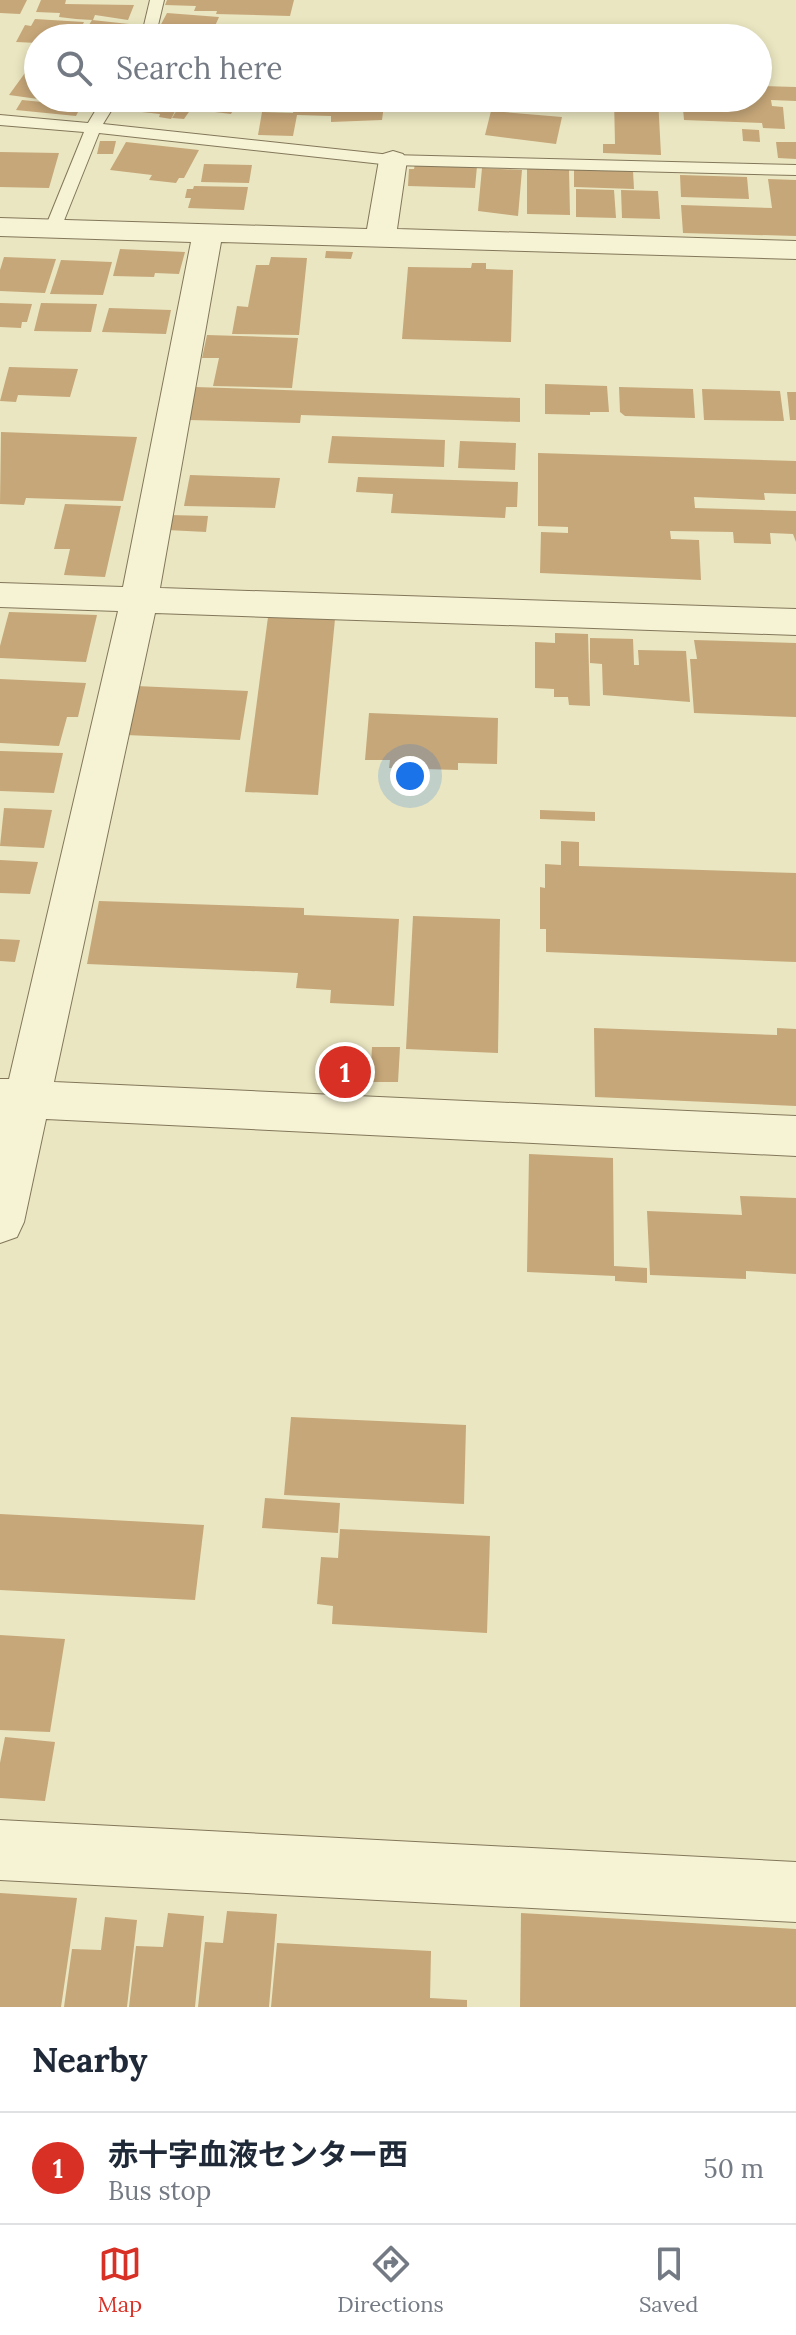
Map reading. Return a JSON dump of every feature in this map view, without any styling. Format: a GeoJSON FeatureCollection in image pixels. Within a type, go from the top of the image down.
{"type":"FeatureCollection","features":[{"type":"Feature","properties":{"kind":"street"},"geometry":{"type":"LineString","coordinates":[[381,238],[393,160]]}},
{"type":"Feature","properties":{"kind":"street"},"geometry":{"type":"LineString","coordinates":[[0,227],[796,250]]}},
{"type":"Feature","properties":{"kind":"street"},"geometry":{"type":"LineString","coordinates":[[0,1222],[13,1099],[139,601],[208,233]]}},
{"type":"Feature","properties":{"kind":"street"},"geometry":{"type":"LineString","coordinates":[[0,595],[796,622]]}},
{"type":"Feature","properties":{"kind":"street"},"geometry":{"type":"LineString","coordinates":[[13,1099],[796,1136]]}},
{"type":"Feature","properties":{"kind":"street"},"geometry":{"type":"LineString","coordinates":[[0,1850],[796,1892]]}},
{"type":"Feature","properties":{"kind":"lane"},"geometry":{"type":"LineString","coordinates":[[151,24],[157,0]]}},
{"type":"Feature","properties":{"kind":"lane"},"geometry":{"type":"LineString","coordinates":[[53,228],[102,112]]}},
{"type":"Feature","properties":{"kind":"lane"},"geometry":{"type":"LineString","coordinates":[[0,120],[94,126],[297,152],[393,160],[796,170]]}},
{"type":"Feature","properties":{"kind":"building"},"geometry":{"type":"Polygon","coordinates":[[[0,0],[27,0],[20,14],[0,13],[0,0]]]}},
{"type":"Feature","properties":{"kind":"building"},"geometry":{"type":"Polygon","coordinates":[[[41,0],[66,0],[65,4],[134,5],[128,20],[95,15],[93,20],[36,12],[41,0]]]}},
{"type":"Feature","properties":{"kind":"building"},"geometry":{"type":"Polygon","coordinates":[[[167,0],[294,0],[290,16],[216,14],[217,11],[194,11],[196,6],[165,5],[167,0]]]}},
{"type":"Feature","properties":{"kind":"building"},"geometry":{"type":"Polygon","coordinates":[[[167,13],[219,17],[216,24],[161,24],[167,13]]]}},
{"type":"Feature","properties":{"kind":"building"},"geometry":{"type":"Polygon","coordinates":[[[35,19],[84,22],[83,24],[32,24],[35,19]]]}},
{"type":"Feature","properties":{"kind":"building"},"geometry":{"type":"Polygon","coordinates":[[[92,20],[129,24],[90,24],[92,20]]]}},
{"type":"Feature","properties":{"kind":"building"},"geometry":{"type":"Polygon","coordinates":[[[24,27],[24,42],[16,42],[24,27]]]}},
{"type":"Feature","properties":{"kind":"building"},"geometry":{"type":"Polygon","coordinates":[[[24,74],[24,97],[9,95],[24,74]]]}},
{"type":"Feature","properties":{"kind":"building"},"geometry":{"type":"Polygon","coordinates":[[[772,86],[796,87],[796,101],[772,100],[772,86]]]}},
{"type":"Feature","properties":{"kind":"building"},"geometry":{"type":"Polygon","coordinates":[[[22,100],[24,100],[24,111],[16,110],[22,100]]]}},
{"type":"Feature","properties":{"kind":"building"},"geometry":{"type":"Polygon","coordinates":[[[772,106],[783,107],[785,129],[763,128],[762,123],[684,120],[683,112],[772,112],[772,106]]]}},
{"type":"Feature","properties":{"kind":"building"},"geometry":{"type":"Polygon","coordinates":[[[36,112],[78,112],[76,116],[36,112]]]}},
{"type":"Feature","properties":{"kind":"building"},"geometry":{"type":"Polygon","coordinates":[[[142,112],[175,112],[171,119],[159,117],[160,114],[142,112]]]}},
{"type":"Feature","properties":{"kind":"building"},"geometry":{"type":"Polygon","coordinates":[[[176,112],[189,112],[184,119],[172,118],[176,112]]]}},
{"type":"Feature","properties":{"kind":"building"},"geometry":{"type":"Polygon","coordinates":[[[262,112],[383,112],[382,120],[331,122],[331,116],[297,115],[293,136],[258,135],[262,112]]]}},
{"type":"Feature","properties":{"kind":"building"},"geometry":{"type":"Polygon","coordinates":[[[491,112],[562,117],[556,144],[485,135],[491,112]]]}},
{"type":"Feature","properties":{"kind":"building"},"geometry":{"type":"Polygon","coordinates":[[[614,112],[659,112],[661,155],[603,153],[603,144],[615,144],[614,112]]]}},
{"type":"Feature","properties":{"kind":"building"},"geometry":{"type":"Polygon","coordinates":[[[742,129],[759,130],[760,142],[743,141],[742,129]]]}},
{"type":"Feature","properties":{"kind":"building"},"geometry":{"type":"Polygon","coordinates":[[[100,141],[116,141],[113,154],[97,154],[100,141]]]}},
{"type":"Feature","properties":{"kind":"building"},"geometry":{"type":"Polygon","coordinates":[[[126,142],[199,150],[184,178],[179,178],[176,183],[149,180],[152,175],[110,170],[126,142]]]}},
{"type":"Feature","properties":{"kind":"building"},"geometry":{"type":"Polygon","coordinates":[[[776,142],[796,142],[796,159],[778,158],[776,142]]]}},
{"type":"Feature","properties":{"kind":"building"},"geometry":{"type":"Polygon","coordinates":[[[0,152],[59,153],[49,188],[0,187],[0,152]]]}},
{"type":"Feature","properties":{"kind":"building"},"geometry":{"type":"Polygon","coordinates":[[[204,164],[252,165],[249,183],[201,182],[204,164]]]}},
{"type":"Feature","properties":{"kind":"building"},"geometry":{"type":"Polygon","coordinates":[[[415,164],[477,166],[475,188],[408,186],[409,169],[414,169],[415,164]]]}},
{"type":"Feature","properties":{"kind":"building"},"geometry":{"type":"Polygon","coordinates":[[[482,168],[522,170],[518,216],[478,211],[482,168]]]}},
{"type":"Feature","properties":{"kind":"building"},"geometry":{"type":"Polygon","coordinates":[[[527,168],[569,169],[570,215],[527,214],[527,168]]]}},
{"type":"Feature","properties":{"kind":"building"},"geometry":{"type":"Polygon","coordinates":[[[574,169],[633,171],[634,189],[574,187],[574,169]]]}},
{"type":"Feature","properties":{"kind":"building"},"geometry":{"type":"Polygon","coordinates":[[[680,175],[747,177],[749,199],[681,197],[680,175]]]}},
{"type":"Feature","properties":{"kind":"building"},"geometry":{"type":"Polygon","coordinates":[[[768,179],[796,180],[796,236],[683,233],[681,205],[772,208],[768,179]]]}},
{"type":"Feature","properties":{"kind":"building"},"geometry":{"type":"Polygon","coordinates":[[[194,186],[248,187],[244,210],[188,208],[191,198],[185,198],[187,189],[194,186]]]}},
{"type":"Feature","properties":{"kind":"building"},"geometry":{"type":"Polygon","coordinates":[[[576,189],[614,190],[616,218],[576,217],[576,189]]]}},
{"type":"Feature","properties":{"kind":"building"},"geometry":{"type":"Polygon","coordinates":[[[621,190],[658,191],[660,219],[622,218],[621,190]]]}},
{"type":"Feature","properties":{"kind":"building"},"geometry":{"type":"Polygon","coordinates":[[[120,249],[185,252],[179,274],[113,276],[120,249]]]}},
{"type":"Feature","properties":{"kind":"building"},"geometry":{"type":"Polygon","coordinates":[[[326,251],[353,252],[351,259],[325,258],[326,251]]]}},
{"type":"Feature","properties":{"kind":"building"},"geometry":{"type":"Polygon","coordinates":[[[4,257],[56,259],[45,293],[0,291],[0,270],[4,257]]]}},
{"type":"Feature","properties":{"kind":"building"},"geometry":{"type":"Polygon","coordinates":[[[271,257],[307,258],[299,335],[232,334],[237,306],[248,307],[256,265],[269,265],[271,257]]]}},
{"type":"Feature","properties":{"kind":"building"},"geometry":{"type":"Polygon","coordinates":[[[61,260],[112,262],[103,295],[50,294],[61,260]]]}},
{"type":"Feature","properties":{"kind":"building"},"geometry":{"type":"Polygon","coordinates":[[[472,263],[486,263],[486,269],[513,270],[511,342],[402,339],[408,267],[471,268],[472,263]]]}},
{"type":"Feature","properties":{"kind":"building"},"geometry":{"type":"Polygon","coordinates":[[[0,303],[32,304],[27,322],[22,322],[21,328],[0,327],[0,303]]]}},
{"type":"Feature","properties":{"kind":"building"},"geometry":{"type":"Polygon","coordinates":[[[41,303],[97,304],[91,332],[34,331],[41,303]]]}},
{"type":"Feature","properties":{"kind":"building"},"geometry":{"type":"Polygon","coordinates":[[[109,308],[171,310],[166,334],[102,332],[109,308]]]}},
{"type":"Feature","properties":{"kind":"building"},"geometry":{"type":"Polygon","coordinates":[[[207,335],[298,338],[292,388],[213,386],[219,358],[202,358],[207,335]]]}},
{"type":"Feature","properties":{"kind":"building"},"geometry":{"type":"Polygon","coordinates":[[[9,367],[78,369],[70,397],[18,395],[16,402],[0,401],[9,367]]]}},
{"type":"Feature","properties":{"kind":"building"},"geometry":{"type":"Polygon","coordinates":[[[545,384],[607,386],[609,412],[590,412],[590,415],[545,414],[545,384]]]}},
{"type":"Feature","properties":{"kind":"building"},"geometry":{"type":"Polygon","coordinates":[[[195,387],[520,398],[520,422],[301,415],[300,423],[189,420],[195,387]]]}},
{"type":"Feature","properties":{"kind":"building"},"geometry":{"type":"Polygon","coordinates":[[[619,387],[693,389],[695,418],[625,416],[620,412],[619,387]]]}},
{"type":"Feature","properties":{"kind":"building"},"geometry":{"type":"Polygon","coordinates":[[[702,389],[780,391],[784,421],[704,420],[702,389]]]}},
{"type":"Feature","properties":{"kind":"building"},"geometry":{"type":"Polygon","coordinates":[[[787,392],[796,392],[796,420],[790,420],[787,392]]]}},
{"type":"Feature","properties":{"kind":"building"},"geometry":{"type":"Polygon","coordinates":[[[1,432],[137,437],[123,501],[26,498],[24,505],[0,504],[1,432]]]}},
{"type":"Feature","properties":{"kind":"building"},"geometry":{"type":"Polygon","coordinates":[[[332,436],[445,440],[444,467],[328,463],[332,436]]]}},
{"type":"Feature","properties":{"kind":"building"},"geometry":{"type":"Polygon","coordinates":[[[460,441],[516,443],[515,470],[458,468],[460,441]]]}},
{"type":"Feature","properties":{"kind":"building"},"geometry":{"type":"Polygon","coordinates":[[[538,453],[796,461],[796,494],[764,493],[765,500],[694,497],[695,508],[796,511],[796,542],[793,534],[770,533],[771,544],[734,543],[733,532],[670,531],[671,539],[699,540],[701,580],[540,573],[541,532],[568,533],[568,527],[538,526],[538,453]]]}},
{"type":"Feature","properties":{"kind":"building"},"geometry":{"type":"Polygon","coordinates":[[[190,475],[280,478],[275,508],[184,506],[190,475]]]}},
{"type":"Feature","properties":{"kind":"building"},"geometry":{"type":"Polygon","coordinates":[[[358,477],[518,482],[517,507],[506,507],[505,518],[391,513],[393,494],[356,492],[358,477]]]}},
{"type":"Feature","properties":{"kind":"building"},"geometry":{"type":"Polygon","coordinates":[[[65,504],[121,506],[105,577],[64,575],[70,549],[54,549],[65,504]]]}},
{"type":"Feature","properties":{"kind":"building"},"geometry":{"type":"Polygon","coordinates":[[[170,515],[208,516],[206,532],[167,530],[170,515]]]}},
{"type":"Feature","properties":{"kind":"building"},"geometry":{"type":"Polygon","coordinates":[[[9,612],[97,615],[86,662],[0,658],[9,612]]]}},
{"type":"Feature","properties":{"kind":"building"},"geometry":{"type":"Polygon","coordinates":[[[268,617],[335,619],[318,795],[245,792],[268,617]]]}},
{"type":"Feature","properties":{"kind":"building"},"geometry":{"type":"Polygon","coordinates":[[[555,633],[588,634],[590,706],[569,705],[568,697],[554,697],[554,689],[535,688],[535,642],[555,643],[555,633]]]}},
{"type":"Feature","properties":{"kind":"building"},"geometry":{"type":"Polygon","coordinates":[[[590,638],[633,639],[634,665],[639,665],[638,650],[686,651],[690,702],[603,695],[602,664],[590,663],[590,638]]]}},
{"type":"Feature","properties":{"kind":"building"},"geometry":{"type":"Polygon","coordinates":[[[694,640],[796,643],[796,717],[694,713],[690,659],[697,659],[694,640]]]}},
{"type":"Feature","properties":{"kind":"building"},"geometry":{"type":"Polygon","coordinates":[[[0,679],[86,683],[78,717],[67,717],[59,746],[0,743],[0,679]]]}},
{"type":"Feature","properties":{"kind":"building"},"geometry":{"type":"Polygon","coordinates":[[[136,686],[248,691],[240,740],[126,735],[136,686]]]}},
{"type":"Feature","properties":{"kind":"building"},"geometry":{"type":"Polygon","coordinates":[[[369,713],[498,718],[497,764],[458,763],[458,770],[389,768],[390,760],[365,760],[369,713]]]}},
{"type":"Feature","properties":{"kind":"building"},"geometry":{"type":"Polygon","coordinates":[[[0,751],[63,753],[54,793],[0,791],[0,751]]]}},
{"type":"Feature","properties":{"kind":"building"},"geometry":{"type":"Polygon","coordinates":[[[4,808],[52,810],[44,848],[0,846],[4,808]]]}},
{"type":"Feature","properties":{"kind":"building"},"geometry":{"type":"Polygon","coordinates":[[[540,810],[595,812],[595,821],[540,819],[540,810]]]}},
{"type":"Feature","properties":{"kind":"building"},"geometry":{"type":"Polygon","coordinates":[[[561,841],[579,842],[579,866],[796,873],[796,962],[546,952],[546,929],[540,929],[540,887],[545,888],[545,864],[561,865],[561,841]]]}},
{"type":"Feature","properties":{"kind":"building"},"geometry":{"type":"Polygon","coordinates":[[[0,860],[38,862],[30,894],[0,893],[0,860]]]}},
{"type":"Feature","properties":{"kind":"building"},"geometry":{"type":"Polygon","coordinates":[[[99,901],[304,908],[304,915],[399,919],[394,1006],[330,1003],[331,990],[296,988],[298,973],[87,964],[99,901]]]}},
{"type":"Feature","properties":{"kind":"building"},"geometry":{"type":"Polygon","coordinates":[[[413,916],[500,919],[498,1053],[406,1049],[413,916]]]}},
{"type":"Feature","properties":{"kind":"building"},"geometry":{"type":"Polygon","coordinates":[[[0,939],[20,940],[15,962],[0,961],[0,939]]]}},
{"type":"Feature","properties":{"kind":"building"},"geometry":{"type":"Polygon","coordinates":[[[594,1028],[777,1035],[777,1028],[796,1029],[796,1106],[595,1097],[594,1028]]]}},
{"type":"Feature","properties":{"kind":"building"},"geometry":{"type":"Polygon","coordinates":[[[372,1047],[400,1047],[398,1082],[370,1082],[372,1047]]]}},
{"type":"Feature","properties":{"kind":"building"},"geometry":{"type":"Polygon","coordinates":[[[529,1154],[613,1158],[614,1266],[647,1268],[647,1283],[615,1281],[615,1276],[527,1272],[529,1154]]]}},
{"type":"Feature","properties":{"kind":"building"},"geometry":{"type":"Polygon","coordinates":[[[740,1196],[796,1198],[796,1274],[746,1271],[746,1279],[650,1275],[647,1211],[742,1215],[740,1196]]]}},
{"type":"Feature","properties":{"kind":"building"},"geometry":{"type":"Polygon","coordinates":[[[291,1417],[466,1425],[464,1504],[284,1495],[291,1417]]]}},
{"type":"Feature","properties":{"kind":"building"},"geometry":{"type":"Polygon","coordinates":[[[265,1498],[340,1503],[338,1533],[262,1528],[265,1498]]]}},
{"type":"Feature","properties":{"kind":"building"},"geometry":{"type":"Polygon","coordinates":[[[0,1514],[204,1525],[195,1600],[0,1590],[0,1514]]]}},
{"type":"Feature","properties":{"kind":"building"},"geometry":{"type":"Polygon","coordinates":[[[340,1529],[490,1536],[487,1633],[332,1624],[333,1606],[317,1604],[321,1557],[338,1558],[340,1529]]]}},
{"type":"Feature","properties":{"kind":"building"},"geometry":{"type":"Polygon","coordinates":[[[0,1635],[65,1639],[50,1732],[0,1730],[0,1635]]]}},
{"type":"Feature","properties":{"kind":"building"},"geometry":{"type":"Polygon","coordinates":[[[5,1737],[55,1742],[45,1801],[0,1798],[0,1763],[5,1737]]]}},
{"type":"Feature","properties":{"kind":"building"},"geometry":{"type":"Polygon","coordinates":[[[0,1893],[77,1898],[61,2007],[0,2007],[0,1893]]]}},
{"type":"Feature","properties":{"kind":"building"},"geometry":{"type":"Polygon","coordinates":[[[227,1911],[277,1914],[269,2007],[198,2007],[205,1942],[223,1943],[227,1911]]]}},
{"type":"Feature","properties":{"kind":"building"},"geometry":{"type":"Polygon","coordinates":[[[168,1913],[204,1916],[195,2007],[129,2007],[136,1946],[163,1947],[168,1913]]]}},
{"type":"Feature","properties":{"kind":"building"},"geometry":{"type":"Polygon","coordinates":[[[521,1913],[796,1929],[796,2007],[520,2007],[521,1913]]]}},
{"type":"Feature","properties":{"kind":"building"},"geometry":{"type":"Polygon","coordinates":[[[105,1917],[137,1920],[127,2007],[64,2007],[72,1949],[101,1950],[105,1917]]]}},
{"type":"Feature","properties":{"kind":"building"},"geometry":{"type":"Polygon","coordinates":[[[277,1943],[431,1951],[430,1998],[467,2000],[467,2007],[271,2007],[277,1943]]]}},
{"type":"Feature","properties":{"kind":"place","name":"赤十字血液センター西"},"geometry":{"type":"Point","coordinates":[345,1072]}}]}
